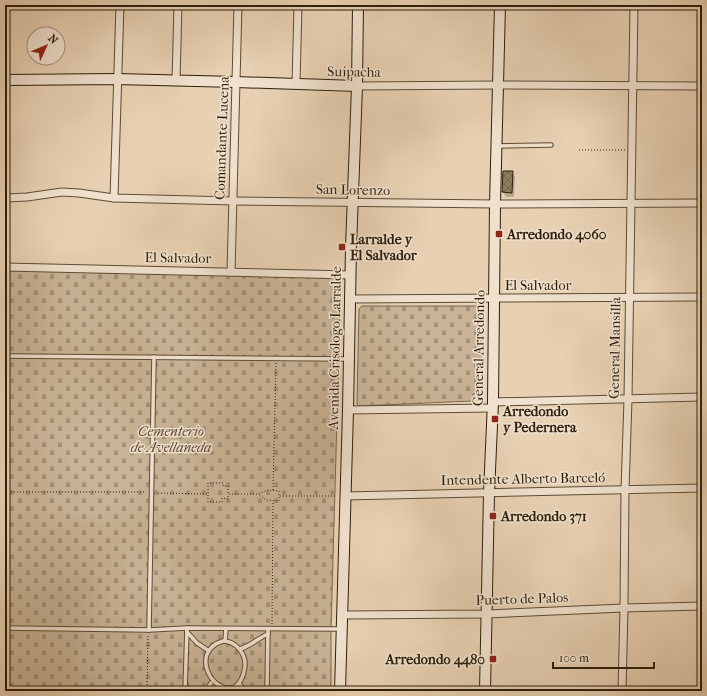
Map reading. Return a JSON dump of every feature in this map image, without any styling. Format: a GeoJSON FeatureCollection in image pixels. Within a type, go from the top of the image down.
{"type":"FeatureCollection","features":[{"type":"Feature","properties":{"kind":"street"},"geometry":{"type":"LineString","coordinates":[[114,198],[120,5]]}},
{"type":"Feature","properties":{"kind":"street"},"geometry":{"type":"LineString","coordinates":[[176,81],[178,5]]}},
{"type":"Feature","properties":{"kind":"street","name":"Comandante Lucena"},"geometry":{"type":"LineString","coordinates":[[231,272],[238,5]]}},
{"type":"Feature","properties":{"kind":"street"},"geometry":{"type":"LineString","coordinates":[[296,84],[298,5]]}},
{"type":"Feature","properties":{"kind":"street","name":"Avenida Crisólogo Larralde"},"geometry":{"type":"LineString","coordinates":[[340,691],[348,410],[344,359],[351,275],[358,5]]}},
{"type":"Feature","properties":{"kind":"street","name":"General Arredondo"},"geometry":{"type":"LineString","coordinates":[[486,691],[500,5]]}},
{"type":"Feature","properties":{"kind":"street","name":"General Mansilla"},"geometry":{"type":"LineString","coordinates":[[622,691],[634,5]]}},
{"type":"Feature","properties":{"kind":"street","name":"Suipacha"},"geometry":{"type":"LineString","coordinates":[[5,80],[117,79],[357,86],[702,86]]}},
{"type":"Feature","properties":{"kind":"street","name":"San Lorenzo"},"geometry":{"type":"LineString","coordinates":[[5,198],[27,197],[62,192],[114,198],[233,201],[495,204],[702,203]]}},
{"type":"Feature","properties":{"kind":"street","name":"El Salvador"},"geometry":{"type":"LineString","coordinates":[[5,267],[351,275]]}},
{"type":"Feature","properties":{"kind":"street","name":"El Salvador"},"geometry":{"type":"LineString","coordinates":[[350,299],[702,297]]}},
{"type":"Feature","properties":{"kind":"street"},"geometry":{"type":"LineString","coordinates":[[348,410],[702,397]]}},
{"type":"Feature","properties":{"kind":"street","name":"Intendente Alberto Barceló"},"geometry":{"type":"LineString","coordinates":[[345,496],[702,488]]}},
{"type":"Feature","properties":{"kind":"street","name":"Puerto de Palos"},"geometry":{"type":"LineString","coordinates":[[343,615],[487,614],[702,606]]}},
{"type":"Feature","properties":{"kind":"lane"},"geometry":{"type":"LineString","coordinates":[[5,80],[6,5]]}},
{"type":"Feature","properties":{"kind":"lane"},"geometry":{"type":"LineString","coordinates":[[496,146],[551,145]]}},
{"type":"Feature","properties":{"kind":"lane"},"geometry":{"type":"LineString","coordinates":[[5,356],[344,359]]}},
{"type":"Feature","properties":{"kind":"lane"},"geometry":{"type":"LineString","coordinates":[[149,630],[154,357]]}},
{"type":"Feature","properties":{"kind":"lane"},"geometry":{"type":"LineString","coordinates":[[5,628],[149,630],[226,628],[342,629]]}},
{"type":"Feature","properties":{"kind":"lane"},"geometry":{"type":"LineString","coordinates":[[225,641],[226,628]]}},
{"type":"Feature","properties":{"kind":"lane"},"geometry":{"type":"LineString","coordinates":[[267,691],[268,634],[270,629]]}},
{"type":"Feature","properties":{"kind":"lane"},"geometry":{"type":"LineString","coordinates":[[187,630],[197,643],[209,652]]}},
{"type":"Feature","properties":{"kind":"lane"},"geometry":{"type":"LineString","coordinates":[[185,691],[187,630]]}},
{"type":"Feature","properties":{"kind":"lane"},"geometry":{"type":"LineString","coordinates":[[240,650],[246,648],[268,634]]}},
{"type":"Feature","properties":{"kind":"lane"},"geometry":{"type":"LineString","coordinates":[[225,641],[231,643],[240,650],[244,656],[245,670],[239,684],[233,689],[222,690],[216,688],[211,682],[206,668],[206,660],[209,652],[219,642],[225,641]]}},
{"type":"Feature","properties":{"kind":"lane"},"geometry":{"type":"LineString","coordinates":[[206,691],[211,682]]}},
{"type":"Feature","properties":{"kind":"lane"},"geometry":{"type":"LineString","coordinates":[[239,684],[246,691]]}},
{"type":"Feature","properties":{"kind":"path"},"geometry":{"type":"LineString","coordinates":[[579,150],[632,150]]}},
{"type":"Feature","properties":{"kind":"path"},"geometry":{"type":"LineString","coordinates":[[273,490],[276,358]]}},
{"type":"Feature","properties":{"kind":"path"},"geometry":{"type":"LineString","coordinates":[[208,494],[208,502],[222,502],[222,498],[228,498],[228,494]]}},
{"type":"Feature","properties":{"kind":"path"},"geometry":{"type":"LineString","coordinates":[[258,494],[266,500],[279,501],[279,496],[345,496]]}},
{"type":"Feature","properties":{"kind":"path"},"geometry":{"type":"LineString","coordinates":[[270,629],[273,500]]}},
{"type":"Feature","properties":{"kind":"path"},"geometry":{"type":"LineString","coordinates":[[147,691],[149,630]]}},
{"type":"Feature","properties":{"kind":"green space","name":"Cementerio de Avellaneda"},"geometry":{"type":"Polygon","coordinates":[[[5,268],[341,278],[331,629],[331,691],[5,691],[5,268]]]}},
{"type":"Feature","properties":{"kind":"green space"},"geometry":{"type":"Polygon","coordinates":[[[362,306],[482,306],[484,309],[482,393],[473,394],[472,401],[359,406],[357,404],[359,309],[362,306]]]}},
{"type":"Feature","properties":{"kind":"building"},"geometry":{"type":"Polygon","coordinates":[[[503,171],[513,171],[512,193],[502,192],[503,171]]]}},
{"type":"Feature","properties":{"kind":"place","name":"Arredondo 4060"},"geometry":{"type":"Point","coordinates":[499,234]}},
{"type":"Feature","properties":{"kind":"place","name":"Larralde y El Salvador"},"geometry":{"type":"Point","coordinates":[342,247]}},
{"type":"Feature","properties":{"kind":"place","name":"Arredondo y Pedernera"},"geometry":{"type":"Point","coordinates":[495,419]}},
{"type":"Feature","properties":{"kind":"place","name":"Arredondo 371"},"geometry":{"type":"Point","coordinates":[493,516]}},
{"type":"Feature","properties":{"kind":"place","name":"Arredondo 4480"},"geometry":{"type":"Point","coordinates":[493,659]}}]}
